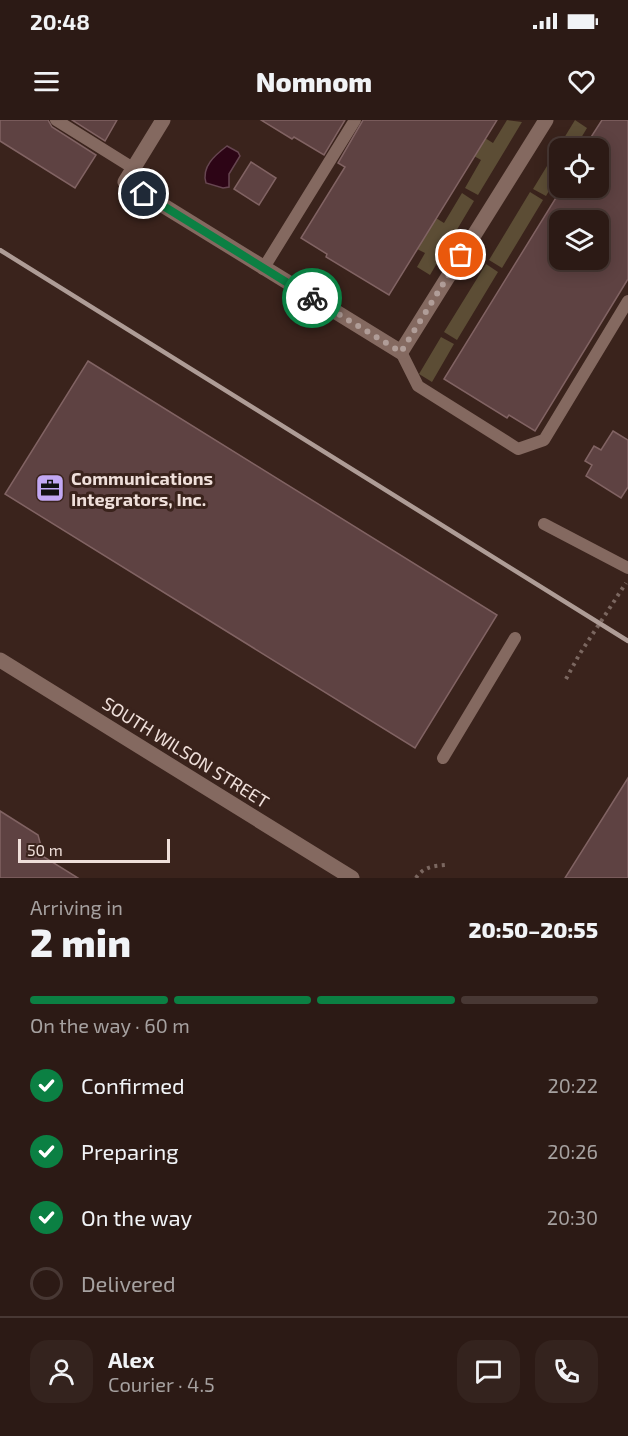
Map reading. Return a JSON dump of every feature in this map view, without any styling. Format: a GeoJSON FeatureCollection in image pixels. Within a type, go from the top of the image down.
{"type":"FeatureCollection","features":[{"type":"Feature","properties":{"kind":"street"},"geometry":{"type":"LineString","coordinates":[[163,120],[125,182],[401,352],[546,120]]}},
{"type":"Feature","properties":{"kind":"street","name":"SOUTH WILSON STREET"},"geometry":{"type":"LineString","coordinates":[[0,660],[352,878]]}},
{"type":"Feature","properties":{"kind":"lane"},"geometry":{"type":"LineString","coordinates":[[56,120],[133,168]]}},
{"type":"Feature","properties":{"kind":"lane"},"geometry":{"type":"LineString","coordinates":[[263,268],[355,120]]}},
{"type":"Feature","properties":{"kind":"lane"},"geometry":{"type":"LineString","coordinates":[[401,352],[418,386],[518,449],[544,440],[628,302]]}},
{"type":"Feature","properties":{"kind":"lane"},"geometry":{"type":"LineString","coordinates":[[544,524],[628,568]]}},
{"type":"Feature","properties":{"kind":"lane"},"geometry":{"type":"LineString","coordinates":[[443,758],[514,638]]}},
{"type":"Feature","properties":{"kind":"path"},"geometry":{"type":"LineString","coordinates":[[566,679],[628,580]]}},
{"type":"Feature","properties":{"kind":"path"},"geometry":{"type":"LineString","coordinates":[[416,878],[429,866],[445,865]]}},
{"type":"Feature","properties":{"kind":"shaded area"},"geometry":{"type":"Polygon","coordinates":[[[456,120],[493,143],[507,120],[522,122],[478,195],[465,188],[481,160],[474,156],[456,120]]]}},
{"type":"Feature","properties":{"kind":"shaded area"},"geometry":{"type":"Polygon","coordinates":[[[575,120],[587,128],[581,138],[564,138],[575,120]]]}},
{"type":"Feature","properties":{"kind":"shaded area"},"geometry":{"type":"Polygon","coordinates":[[[227,146],[238,152],[240,156],[229,174],[229,187],[223,188],[206,183],[207,167],[214,157],[227,146]]]}},
{"type":"Feature","properties":{"kind":"shaded area"},"geometry":{"type":"Polygon","coordinates":[[[549,163],[549,191],[546,196],[533,189],[549,163]]]}},
{"type":"Feature","properties":{"kind":"shaded area"},"geometry":{"type":"Polygon","coordinates":[[[367,175],[444,223],[462,193],[474,201],[430,275],[417,267],[425,253],[417,249],[367,175]]]}},
{"type":"Feature","properties":{"kind":"shaded area"},"geometry":{"type":"Polygon","coordinates":[[[530,192],[543,200],[502,268],[489,260],[530,192]]]}},
{"type":"Feature","properties":{"kind":"shaded area"},"geometry":{"type":"Polygon","coordinates":[[[486,264],[498,272],[457,340],[444,332],[486,264]]]}},
{"type":"Feature","properties":{"kind":"shaded area"},"geometry":{"type":"Polygon","coordinates":[[[441,337],[454,344],[432,382],[419,374],[441,337]]]}},
{"type":"Feature","properties":{"kind":"building"},"geometry":{"type":"Polygon","coordinates":[[[0,120],[48,120],[52,127],[96,155],[75,188],[0,141],[0,120]]]}},
{"type":"Feature","properties":{"kind":"building"},"geometry":{"type":"Polygon","coordinates":[[[72,120],[117,120],[105,141],[72,120]]]}},
{"type":"Feature","properties":{"kind":"building"},"geometry":{"type":"Polygon","coordinates":[[[261,120],[345,120],[324,155],[261,120]]]}},
{"type":"Feature","properties":{"kind":"building"},"geometry":{"type":"Polygon","coordinates":[[[363,120],[497,120],[389,295],[326,257],[327,254],[301,238],[345,167],[338,163],[363,120]]]}},
{"type":"Feature","properties":{"kind":"building"},"geometry":{"type":"Polygon","coordinates":[[[602,120],[628,120],[628,279],[535,431],[509,415],[507,418],[444,379],[556,198],[609,198],[609,138],[590,138],[602,120]]]}},
{"type":"Feature","properties":{"kind":"building"},"geometry":{"type":"Polygon","coordinates":[[[251,162],[276,178],[259,205],[234,189],[251,162]]]}},
{"type":"Feature","properties":{"kind":"building"},"geometry":{"type":"Polygon","coordinates":[[[88,361],[497,615],[415,748],[5,494],[88,361]]]}},
{"type":"Feature","properties":{"kind":"building"},"geometry":{"type":"Polygon","coordinates":[[[613,431],[628,440],[628,487],[621,498],[586,476],[592,465],[585,461],[594,446],[601,450],[613,431]]]}},
{"type":"Feature","properties":{"kind":"building"},"geometry":{"type":"Polygon","coordinates":[[[628,778],[628,878],[565,878],[628,778]]]}},
{"type":"Feature","properties":{"kind":"building"},"geometry":{"type":"Polygon","coordinates":[[[0,811],[38,835],[44,857],[78,878],[0,878],[0,811]]]}},
{"type":"Feature","properties":{"kind":"railway"},"geometry":{"type":"LineString","coordinates":[[0,250],[628,641]]}},
{"type":"Feature","properties":{"kind":"way so far"},"geometry":{"type":"LineString","coordinates":[[312,298],[401,352],[461,255]]}},
{"type":"Feature","properties":{"kind":"place","name":"Communications Integrators, Inc."},"geometry":{"type":"Point","coordinates":[50,488]}},
{"type":"Feature","properties":{"kind":"route"},"geometry":{"type":"LineString","coordinates":[[144,194],[312,298]]}}]}
